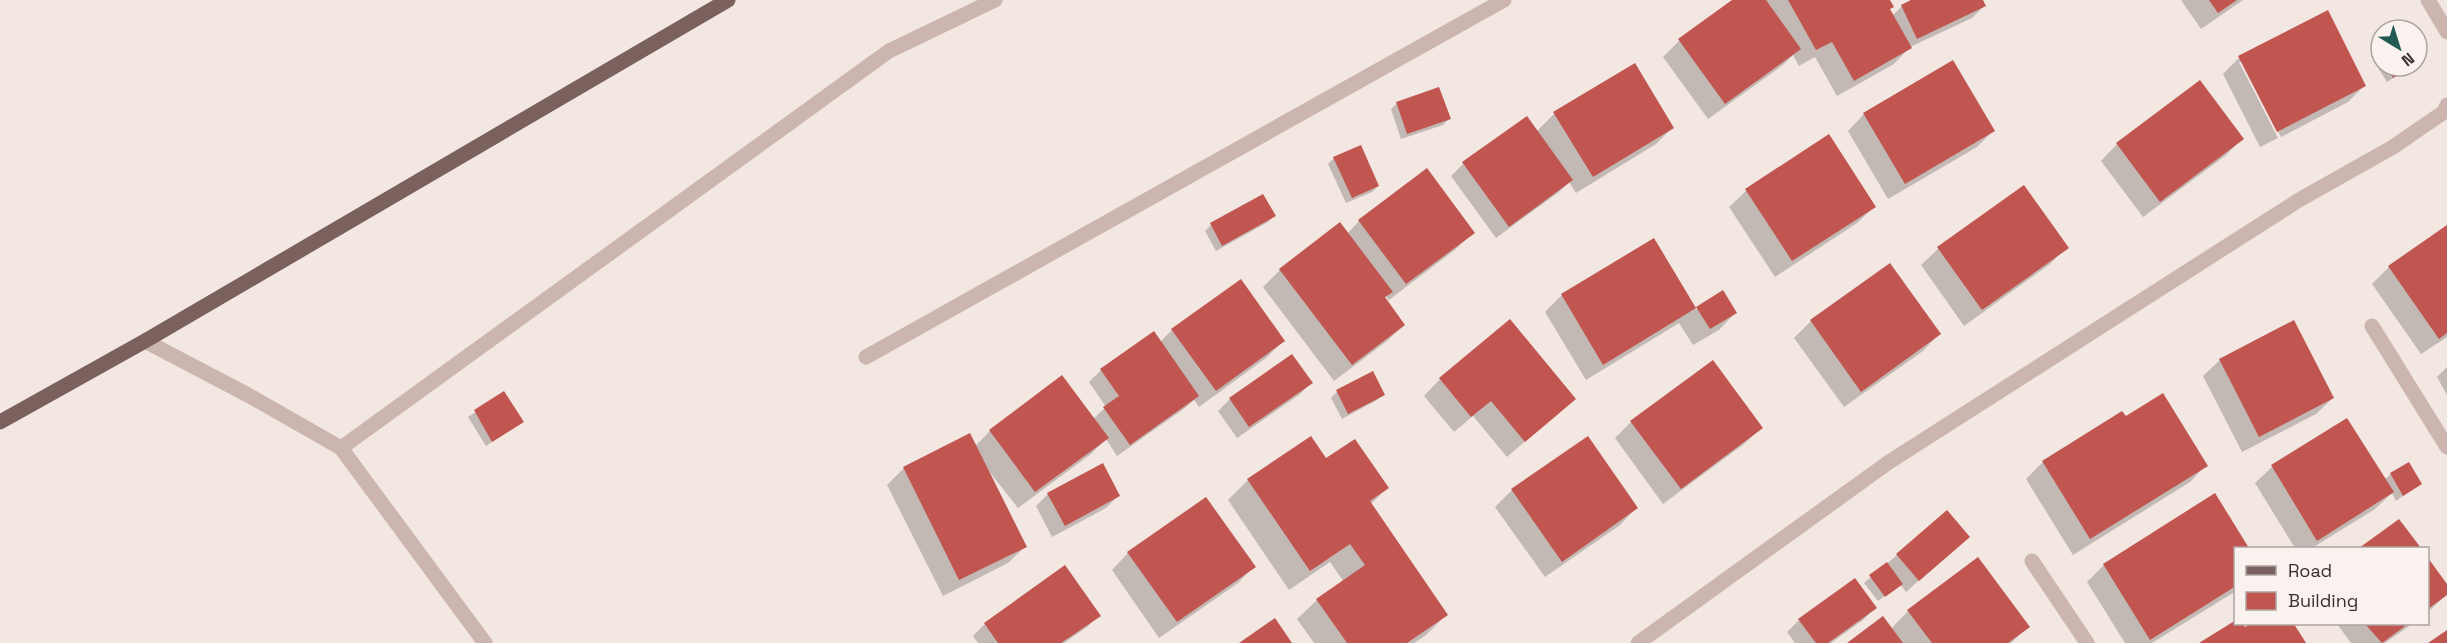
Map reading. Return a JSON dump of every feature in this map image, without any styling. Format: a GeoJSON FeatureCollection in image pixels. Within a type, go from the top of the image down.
{"type":"FeatureCollection","features":[{"type":"Feature","properties":{"kind":"main road"},"geometry":{"type":"LineString","coordinates":[[0,422],[145,341],[728,0]]}},
{"type":"Feature","properties":{"kind":"street"},"geometry":{"type":"LineString","coordinates":[[341,448],[889,51],[995,0]]}},
{"type":"Feature","properties":{"kind":"street"},"geometry":{"type":"LineString","coordinates":[[866,357],[1504,0]]}},
{"type":"Feature","properties":{"kind":"street"},"geometry":{"type":"LineString","coordinates":[[2428,0],[2447,32]]}},
{"type":"Feature","properties":{"kind":"street"},"geometry":{"type":"LineString","coordinates":[[1638,643],[1889,462],[2299,200],[2393,147],[2444,112],[2447,105]]}},
{"type":"Feature","properties":{"kind":"street"},"geometry":{"type":"LineString","coordinates":[[2372,326],[2447,447]]}},
{"type":"Feature","properties":{"kind":"street"},"geometry":{"type":"LineString","coordinates":[[145,341],[248,395],[341,448],[485,643]]}},
{"type":"Feature","properties":{"kind":"street"},"geometry":{"type":"LineString","coordinates":[[2032,561],[2087,643]]}},
{"type":"Feature","properties":{"kind":"building"},"geometry":{"type":"Polygon","coordinates":[[[1732,0],[1766,0],[1801,49],[1725,104],[1678,39],[1732,0]]]}},
{"type":"Feature","properties":{"kind":"building"},"geometry":{"type":"Polygon","coordinates":[[[1788,0],[1890,0],[1894,7],[1890,9],[1912,48],[1854,81],[1832,42],[1816,50],[1788,0]]]}},
{"type":"Feature","properties":{"kind":"building"},"geometry":{"type":"Polygon","coordinates":[[[1911,0],[1983,0],[1986,6],[1917,39],[1901,5],[1911,0]]]}},
{"type":"Feature","properties":{"kind":"building"},"geometry":{"type":"Polygon","coordinates":[[[2209,0],[2237,0],[2218,13],[2209,0]]]}},
{"type":"Feature","properties":{"kind":"building"},"geometry":{"type":"Polygon","coordinates":[[[2328,10],[2366,86],[2277,132],[2238,56],[2328,10]]]}},
{"type":"Feature","properties":{"kind":"building"},"geometry":{"type":"Polygon","coordinates":[[[1953,60],[1995,131],[1905,184],[1863,113],[1953,60]]]}},
{"type":"Feature","properties":{"kind":"building"},"geometry":{"type":"Polygon","coordinates":[[[1635,63],[1674,128],[1593,177],[1553,112],[1635,63]]]}},
{"type":"Feature","properties":{"kind":"building"},"geometry":{"type":"Polygon","coordinates":[[[2200,80],[2244,139],[2160,202],[2116,143],[2200,80]]]}},
{"type":"Feature","properties":{"kind":"building"},"geometry":{"type":"Polygon","coordinates":[[[1439,87],[1451,119],[1407,134],[1396,102],[1439,87]]]}},
{"type":"Feature","properties":{"kind":"building"},"geometry":{"type":"Polygon","coordinates":[[[1527,116],[1573,180],[1509,227],[1462,162],[1527,116]]]}},
{"type":"Feature","properties":{"kind":"building"},"geometry":{"type":"Polygon","coordinates":[[[1829,134],[1876,207],[1792,261],[1745,189],[1829,134]]]}},
{"type":"Feature","properties":{"kind":"building"},"geometry":{"type":"Polygon","coordinates":[[[1361,145],[1379,186],[1352,198],[1333,157],[1361,145]]]}},
{"type":"Feature","properties":{"kind":"building"},"geometry":{"type":"Polygon","coordinates":[[[1427,168],[1475,233],[1406,284],[1358,220],[1427,168]]]}},
{"type":"Feature","properties":{"kind":"building"},"geometry":{"type":"Polygon","coordinates":[[[2024,185],[2069,248],[1982,310],[1937,247],[2024,185]]]}},
{"type":"Feature","properties":{"kind":"building"},"geometry":{"type":"Polygon","coordinates":[[[1263,194],[1276,216],[1222,246],[1210,223],[1263,194]]]}},
{"type":"Feature","properties":{"kind":"building"},"geometry":{"type":"Polygon","coordinates":[[[1340,222],[1393,292],[1385,297],[1405,325],[1352,365],[1279,269],[1340,222]]]}},
{"type":"Feature","properties":{"kind":"building"},"geometry":{"type":"Polygon","coordinates":[[[2447,225],[2447,333],[2439,339],[2388,266],[2447,225]]]}},
{"type":"Feature","properties":{"kind":"building"},"geometry":{"type":"Polygon","coordinates":[[[1654,238],[1696,308],[1603,365],[1561,294],[1654,238]]]}},
{"type":"Feature","properties":{"kind":"building"},"geometry":{"type":"Polygon","coordinates":[[[1890,263],[1941,334],[1861,392],[1810,320],[1890,263]]]}},
{"type":"Feature","properties":{"kind":"building"},"geometry":{"type":"Polygon","coordinates":[[[1241,279],[1285,341],[1216,391],[1171,329],[1241,279]]]}},
{"type":"Feature","properties":{"kind":"building"},"geometry":{"type":"Polygon","coordinates":[[[1723,290],[1737,313],[1710,329],[1696,307],[1723,290]]]}},
{"type":"Feature","properties":{"kind":"building"},"geometry":{"type":"Polygon","coordinates":[[[1510,319],[1576,399],[1525,442],[1491,401],[1471,417],[1439,378],[1510,319]]]}},
{"type":"Feature","properties":{"kind":"building"},"geometry":{"type":"Polygon","coordinates":[[[2294,320],[2334,398],[2259,437],[2219,359],[2294,320]]]}},
{"type":"Feature","properties":{"kind":"building"},"geometry":{"type":"Polygon","coordinates":[[[1154,331],[1199,396],[1130,445],[1103,407],[1119,396],[1100,369],[1154,331]]]}},
{"type":"Feature","properties":{"kind":"building"},"geometry":{"type":"Polygon","coordinates":[[[1292,354],[1313,383],[1249,427],[1229,398],[1292,354]]]}},
{"type":"Feature","properties":{"kind":"building"},"geometry":{"type":"Polygon","coordinates":[[[1713,360],[1763,428],[1681,489],[1630,421],[1713,360]]]}},
{"type":"Feature","properties":{"kind":"building"},"geometry":{"type":"Polygon","coordinates":[[[1373,371],[1385,395],[1348,414],[1336,390],[1373,371]]]}},
{"type":"Feature","properties":{"kind":"building"},"geometry":{"type":"Polygon","coordinates":[[[1062,375],[1109,438],[1035,492],[989,430],[1062,375]]]}},
{"type":"Feature","properties":{"kind":"building"},"geometry":{"type":"Polygon","coordinates":[[[504,391],[524,422],[492,442],[474,410],[504,391]]]}},
{"type":"Feature","properties":{"kind":"building"},"geometry":{"type":"Polygon","coordinates":[[[2163,393],[2208,466],[2090,539],[2042,461],[2122,411],[2126,416],[2163,393]]]}},
{"type":"Feature","properties":{"kind":"building"},"geometry":{"type":"Polygon","coordinates":[[[2347,418],[2394,492],[2317,541],[2271,465],[2347,418]]]}},
{"type":"Feature","properties":{"kind":"building"},"geometry":{"type":"Polygon","coordinates":[[[970,433],[1027,547],[959,580],[903,467],[970,433]]]}},
{"type":"Feature","properties":{"kind":"building"},"geometry":{"type":"Polygon","coordinates":[[[1311,436],[1326,458],[1355,439],[1389,488],[1370,501],[1448,615],[1407,643],[1347,643],[1316,599],[1365,565],[1350,544],[1310,571],[1247,479],[1311,436]]]}},
{"type":"Feature","properties":{"kind":"building"},"geometry":{"type":"Polygon","coordinates":[[[1588,436],[1638,508],[1562,562],[1511,489],[1588,436]]]}},
{"type":"Feature","properties":{"kind":"building"},"geometry":{"type":"Polygon","coordinates":[[[2409,462],[2422,484],[2403,496],[2390,473],[2409,462]]]}},
{"type":"Feature","properties":{"kind":"building"},"geometry":{"type":"Polygon","coordinates":[[[1103,463],[1120,496],[1065,526],[1047,493],[1103,463]]]}},
{"type":"Feature","properties":{"kind":"building"},"geometry":{"type":"Polygon","coordinates":[[[2215,493],[2248,547],[2234,547],[2234,587],[2150,640],[2103,564],[2215,493]]]}},
{"type":"Feature","properties":{"kind":"building"},"geometry":{"type":"Polygon","coordinates":[[[1206,497],[1256,567],[1177,622],[1127,552],[1206,497]]]}},
{"type":"Feature","properties":{"kind":"building"},"geometry":{"type":"Polygon","coordinates":[[[1947,510],[1970,537],[1919,581],[1896,554],[1947,510]]]}},
{"type":"Feature","properties":{"kind":"building"},"geometry":{"type":"Polygon","coordinates":[[[2399,519],[2420,547],[2360,547],[2399,519]]]}},
{"type":"Feature","properties":{"kind":"building"},"geometry":{"type":"Polygon","coordinates":[[[1978,557],[2030,627],[2008,643],[1932,643],[1907,610],[1978,557]]]}},
{"type":"Feature","properties":{"kind":"building"},"geometry":{"type":"Polygon","coordinates":[[[2429,559],[2447,584],[2447,595],[2429,608],[2429,559]]]}},
{"type":"Feature","properties":{"kind":"building"},"geometry":{"type":"Polygon","coordinates":[[[1887,562],[1903,584],[1885,597],[1869,575],[1887,562]]]}},
{"type":"Feature","properties":{"kind":"building"},"geometry":{"type":"Polygon","coordinates":[[[1065,565],[1101,616],[1061,643],[998,643],[984,623],[1065,565]]]}},
{"type":"Feature","properties":{"kind":"building"},"geometry":{"type":"Polygon","coordinates":[[[1855,578],[1877,608],[1828,643],[1816,643],[1798,619],[1855,578]]]}},
{"type":"Feature","properties":{"kind":"building"},"geometry":{"type":"Polygon","coordinates":[[[1883,616],[1903,643],[1847,643],[1883,616]]]}},
{"type":"Feature","properties":{"kind":"building"},"geometry":{"type":"Polygon","coordinates":[[[1275,618],[1292,643],[1239,643],[1275,618]]]}},
{"type":"Feature","properties":{"kind":"building"},"geometry":{"type":"Polygon","coordinates":[[[2234,621],[2234,625],[2245,627],[2249,625],[2295,625],[2306,643],[2199,643],[2234,621]]]}},
{"type":"Feature","properties":{"kind":"building"},"geometry":{"type":"Polygon","coordinates":[[[2366,625],[2407,625],[2382,643],[2366,625]]]}},
{"type":"Feature","properties":{"kind":"building"},"geometry":{"type":"Polygon","coordinates":[[[2447,630],[2447,643],[2428,643],[2447,630]]]}}]}
